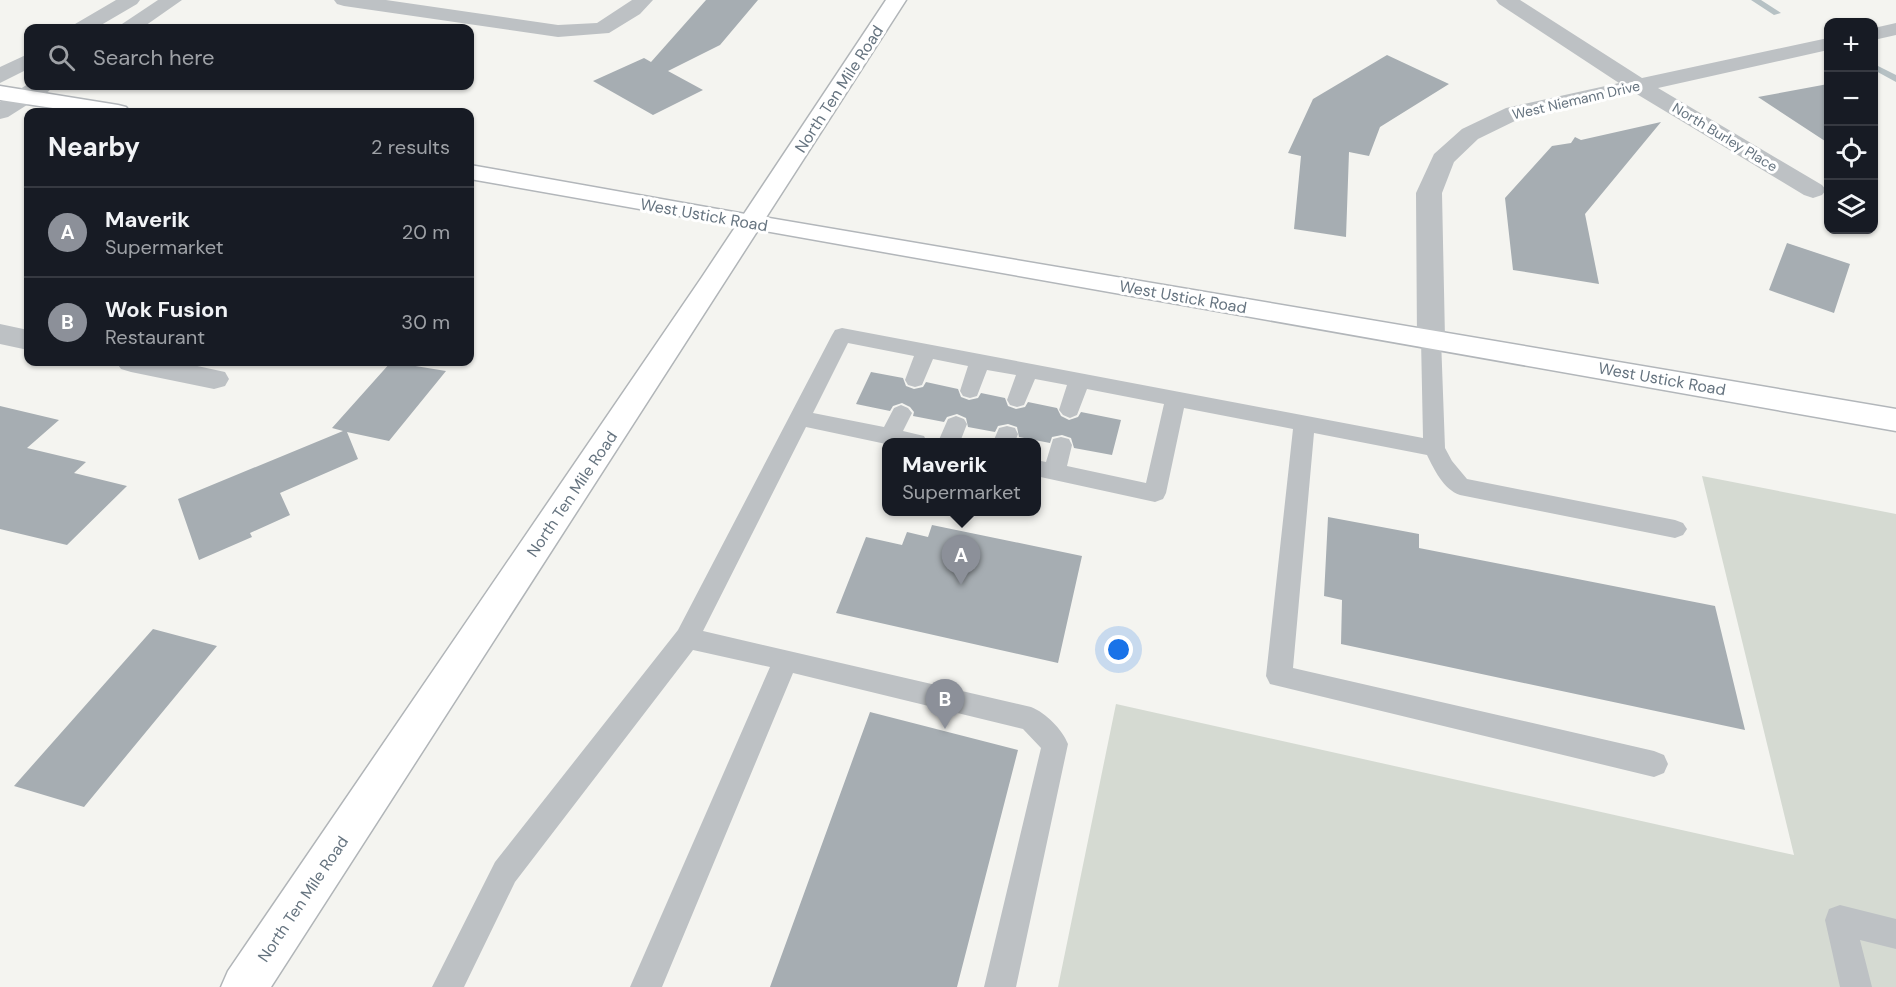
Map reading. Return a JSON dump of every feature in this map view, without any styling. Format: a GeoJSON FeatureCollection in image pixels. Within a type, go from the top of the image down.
{"type":"FeatureCollection","features":[{"type":"Feature","properties":{"kind":"main road","name":"North Ten Mile Road"},"geometry":{"type":"LineString","coordinates":[[244,987],[751,223],[896,0]]}},
{"type":"Feature","properties":{"kind":"main road"},"geometry":{"type":"LineString","coordinates":[[0,93],[32,91],[102,108]]}},
{"type":"Feature","properties":{"kind":"main road","name":"West Ustick Road"},"geometry":{"type":"LineString","coordinates":[[474,173],[751,223],[1896,420]]}},
{"type":"Feature","properties":{"kind":"street"},"geometry":{"type":"LineString","coordinates":[[89,24],[130,0]]}},
{"type":"Feature","properties":{"kind":"street"},"geometry":{"type":"LineString","coordinates":[[135,24],[172,0]]}},
{"type":"Feature","properties":{"kind":"street"},"geometry":{"type":"LineString","coordinates":[[344,0],[558,31],[602,29],[633,10],[643,0]]}},
{"type":"Feature","properties":{"kind":"street","name":"North Burley Place"},"geometry":{"type":"LineString","coordinates":[[1506,0],[1637,85],[1813,190]]}},
{"type":"Feature","properties":{"kind":"street"},"geometry":{"type":"LineString","coordinates":[[1878,33],[1896,29]]}},
{"type":"Feature","properties":{"kind":"street","name":"West Niemann Drive"},"geometry":{"type":"LineString","coordinates":[[1431,339],[1429,193],[1443,159],[1470,134],[1514,113],[1824,45]]}},
{"type":"Feature","properties":{"kind":"street"},"geometry":{"type":"LineString","coordinates":[[0,76],[24,62]]}},
{"type":"Feature","properties":{"kind":"street"},"geometry":{"type":"LineString","coordinates":[[0,112],[32,91]]}},
{"type":"Feature","properties":{"kind":"street"},"geometry":{"type":"LineString","coordinates":[[0,334],[24,339]]}},
{"type":"Feature","properties":{"kind":"street"},"geometry":{"type":"LineString","coordinates":[[151,366],[214,379]]}},
{"type":"Feature","properties":{"kind":"lane"},"geometry":{"type":"LineString","coordinates":[[448,987],[504,872],[687,638],[842,335],[1434,448]]}},
{"type":"Feature","properties":{"kind":"lane"},"geometry":{"type":"LineString","coordinates":[[1431,339],[1434,448],[1444,467],[1460,486],[1676,529]]}},
{"type":"Feature","properties":{"kind":"lane"},"geometry":{"type":"LineString","coordinates":[[915,380],[926,351]]}},
{"type":"Feature","properties":{"kind":"lane"},"geometry":{"type":"LineString","coordinates":[[970,391],[980,361]]}},
{"type":"Feature","properties":{"kind":"lane"},"geometry":{"type":"LineString","coordinates":[[1017,400],[1028,370]]}},
{"type":"Feature","properties":{"kind":"lane"},"geometry":{"type":"LineString","coordinates":[[1070,410],[1079,380]]}},
{"type":"Feature","properties":{"kind":"lane"},"geometry":{"type":"LineString","coordinates":[[1060,445],[1045,470],[1155,493],[1176,398]]}},
{"type":"Feature","properties":{"kind":"lane"},"geometry":{"type":"LineString","coordinates":[[890,437],[901,413]]}},
{"type":"Feature","properties":{"kind":"lane"},"geometry":{"type":"LineString","coordinates":[[800,418],[895,438]]}},
{"type":"Feature","properties":{"kind":"lane"},"geometry":{"type":"LineString","coordinates":[[1304,423],[1279,676],[1654,764]]}},
{"type":"Feature","properties":{"kind":"lane"},"geometry":{"type":"LineString","coordinates":[[687,638],[1031,719],[1055,744],[1000,987]]}},
{"type":"Feature","properties":{"kind":"lane"},"geometry":{"type":"LineString","coordinates":[[646,987],[786,660]]}},
{"type":"Feature","properties":{"kind":"lane"},"geometry":{"type":"LineString","coordinates":[[1856,987],[1840,920],[1896,934]]}},
{"type":"Feature","properties":{"kind":"shaded area"},"geometry":{"type":"Polygon","coordinates":[[[1702,476],[1896,514],[1896,987],[1058,987],[1116,704],[1794,855],[1702,476]]]}},
{"type":"Feature","properties":{"kind":"building"},"geometry":{"type":"Polygon","coordinates":[[[706,0],[758,0],[720,45],[668,71],[703,90],[653,115],[593,81],[644,58],[651,62],[706,0]]]}},
{"type":"Feature","properties":{"kind":"building"},"geometry":{"type":"Polygon","coordinates":[[[1387,55],[1449,84],[1380,127],[1369,156],[1349,152],[1346,237],[1294,229],[1301,156],[1288,153],[1313,99],[1387,55]]]}},
{"type":"Feature","properties":{"kind":"building"},"geometry":{"type":"Polygon","coordinates":[[[1824,85],[1824,140],[1758,97],[1824,85]]]}},
{"type":"Feature","properties":{"kind":"building"},"geometry":{"type":"Polygon","coordinates":[[[1661,122],[1585,214],[1599,284],[1513,270],[1505,198],[1552,146],[1571,143],[1575,137],[1581,140],[1661,122]]]}},
{"type":"Feature","properties":{"kind":"building"},"geometry":{"type":"Polygon","coordinates":[[[1787,243],[1850,264],[1834,313],[1769,290],[1787,243]]]}},
{"type":"Feature","properties":{"kind":"building"},"geometry":{"type":"Polygon","coordinates":[[[387,366],[415,366],[446,371],[389,441],[347,432],[358,459],[280,493],[290,515],[250,533],[252,537],[199,560],[178,499],[343,431],[332,428],[387,366]]]}},
{"type":"Feature","properties":{"kind":"building"},"geometry":{"type":"Polygon","coordinates":[[[871,372],[903,378],[906,386],[914,389],[923,387],[926,382],[958,389],[961,397],[969,400],[978,398],[981,393],[1005,398],[1008,406],[1016,409],[1025,407],[1028,402],[1057,408],[1061,416],[1069,420],[1078,417],[1081,412],[1121,420],[1112,455],[1074,448],[1071,438],[1062,435],[1052,437],[1050,443],[1041,441],[1041,438],[1019,437],[1017,427],[1008,424],[998,426],[995,432],[968,427],[966,418],[957,414],[947,417],[944,422],[913,416],[914,412],[910,407],[902,403],[893,406],[890,411],[856,404],[871,372]]]}},
{"type":"Feature","properties":{"kind":"building"},"geometry":{"type":"Polygon","coordinates":[[[0,406],[59,420],[27,448],[86,462],[74,473],[127,486],[67,545],[0,529],[0,406]]]}},
{"type":"Feature","properties":{"kind":"building"},"geometry":{"type":"Polygon","coordinates":[[[1328,517],[1419,534],[1419,548],[1715,606],[1745,730],[1341,644],[1342,600],[1324,596],[1328,517]]]}},
{"type":"Feature","properties":{"kind":"building"},"geometry":{"type":"Polygon","coordinates":[[[932,525],[1082,556],[1058,663],[836,613],[866,537],[902,545],[907,532],[928,537],[932,525]]]}},
{"type":"Feature","properties":{"kind":"building"},"geometry":{"type":"Polygon","coordinates":[[[153,629],[217,646],[84,807],[14,786],[153,629]]]}},
{"type":"Feature","properties":{"kind":"building"},"geometry":{"type":"Polygon","coordinates":[[[870,712],[1018,750],[957,987],[770,987],[870,712]]]}},
{"type":"Feature","properties":{"kind":"waterway"},"geometry":{"type":"LineString","coordinates":[[1755,0],[1777,13]]}},
{"type":"Feature","properties":{"kind":"waterway"},"geometry":{"type":"LineString","coordinates":[[1878,69],[1896,79]]}},
{"type":"Feature","properties":{"kind":"place","name":"Maverik"},"geometry":{"type":"Point","coordinates":[961,585]}},
{"type":"Feature","properties":{"kind":"place","name":"Wok Fusion"},"geometry":{"type":"Point","coordinates":[945,729]}}]}
